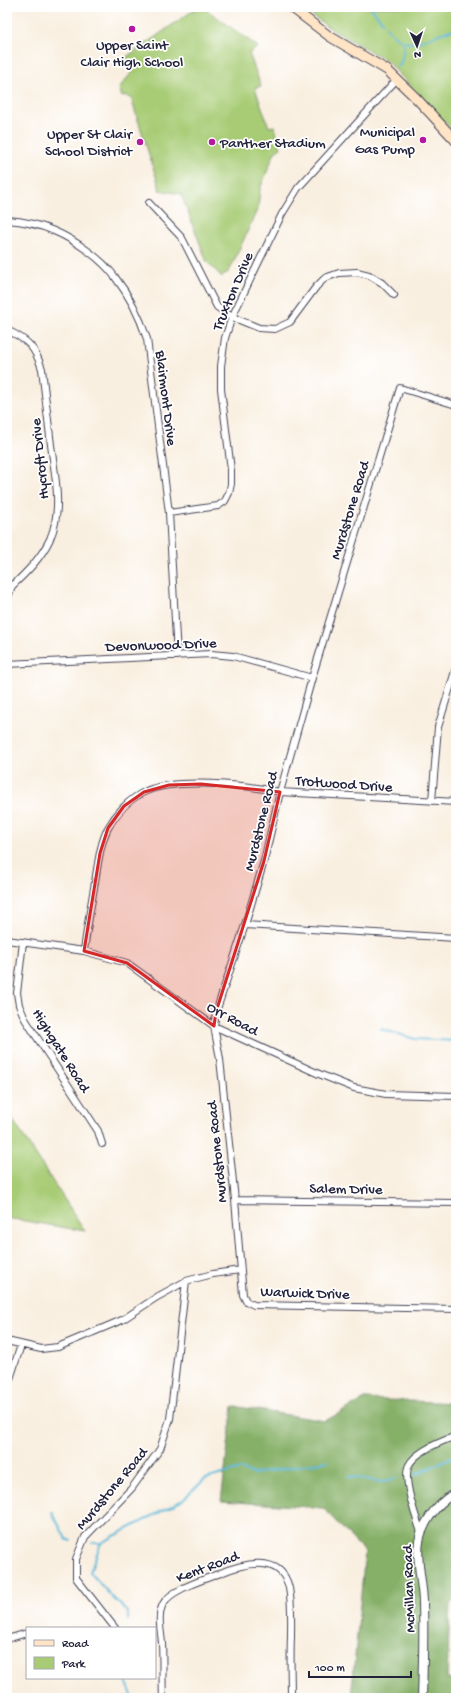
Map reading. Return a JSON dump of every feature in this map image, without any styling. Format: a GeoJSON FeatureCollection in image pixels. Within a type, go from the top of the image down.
{"type":"FeatureCollection","features":[{"type":"Feature","properties":{"kind":"main road"},"geometry":{"type":"LineString","coordinates":[[291,7],[329,36],[379,65],[397,79],[456,141]]}},
{"type":"Feature","properties":{"kind":"street","name":"Truxton Drive"},"geometry":{"type":"LineString","coordinates":[[169,513],[218,506],[225,501],[231,484],[231,470],[221,389],[221,366],[225,338],[232,317],[282,214],[298,188],[397,79]]}},
{"type":"Feature","properties":{"kind":"street"},"geometry":{"type":"LineString","coordinates":[[149,203],[182,238],[217,307],[232,317],[260,328],[275,329],[290,322],[316,287],[325,278],[344,272],[357,272],[369,275],[382,283],[394,295]]}},
{"type":"Feature","properties":{"kind":"street","name":"Blairmont Drive"},"geometry":{"type":"LineString","coordinates":[[7,220],[54,231],[88,251],[115,276],[136,310],[147,339],[169,513],[178,656]]}},
{"type":"Feature","properties":{"kind":"street","name":"Hycroft Drive"},"geometry":{"type":"LineString","coordinates":[[7,330],[31,345],[38,356],[42,369],[57,496],[56,519],[50,539],[31,568],[9,584],[7,598]]}},
{"type":"Feature","properties":{"kind":"street","name":"Murdstone Road"},"geometry":{"type":"LineString","coordinates":[[240,1270],[235,1200],[220,1060],[214,1026],[216,1012],[245,925],[264,861],[280,792],[312,678],[400,388],[456,405]]}},
{"type":"Feature","properties":{"kind":"street","name":"Devonwood Drive"},"geometry":{"type":"LineString","coordinates":[[7,664],[211,654],[233,656],[312,678]]}},
{"type":"Feature","properties":{"kind":"street"},"geometry":{"type":"LineString","coordinates":[[432,801],[438,727],[456,668]]}},
{"type":"Feature","properties":{"kind":"street","name":"Trotwood Drive"},"geometry":{"type":"LineString","coordinates":[[84,951],[100,853],[108,828],[124,806],[144,792],[170,785],[201,784],[263,788],[280,792],[456,802]]}},
{"type":"Feature","properties":{"kind":"street"},"geometry":{"type":"LineString","coordinates":[[245,925],[456,938]]}},
{"type":"Feature","properties":{"kind":"street","name":"Orr Road"},"geometry":{"type":"LineString","coordinates":[[7,940],[84,951],[127,964],[214,1026],[319,1074],[354,1088],[386,1094],[456,1096]]}},
{"type":"Feature","properties":{"kind":"street","name":"Highgate Road"},"geometry":{"type":"LineString","coordinates":[[23,942],[17,993],[19,1005],[25,1019],[98,1131],[102,1144]]}},
{"type":"Feature","properties":{"kind":"street","name":"Salem Drive"},"geometry":{"type":"LineString","coordinates":[[235,1200],[456,1203]]}},
{"type":"Feature","properties":{"kind":"street"},"geometry":{"type":"LineString","coordinates":[[7,1341],[41,1349],[58,1347],[122,1320],[186,1281],[213,1274],[240,1270]]}},
{"type":"Feature","properties":{"kind":"street","name":"Warwick Drive"},"geometry":{"type":"LineString","coordinates":[[240,1270],[243,1295],[246,1301],[254,1305],[456,1309]]}},
{"type":"Feature","properties":{"kind":"street","name":"Murdstone Road"},"geometry":{"type":"LineString","coordinates":[[114,1627],[76,1578],[76,1559],[85,1537],[132,1488],[160,1449],[170,1419],[186,1281]]}},
{"type":"Feature","properties":{"kind":"street"},"geometry":{"type":"LineString","coordinates":[[7,1388],[21,1345]]}},
{"type":"Feature","properties":{"kind":"street"},"geometry":{"type":"LineString","coordinates":[[421,1532],[414,1514],[407,1475],[408,1465],[416,1456],[442,1441],[456,1436]]}},
{"type":"Feature","properties":{"kind":"street","name":"McMillan Road"},"geometry":{"type":"LineString","coordinates":[[422,1698],[423,1601],[419,1571],[421,1532],[430,1516],[441,1503],[456,1493]]}},
{"type":"Feature","properties":{"kind":"street","name":"Kent Road"},"geometry":{"type":"LineString","coordinates":[[157,1629],[162,1606],[167,1598],[176,1592],[232,1568],[250,1563],[263,1564],[276,1569],[283,1575],[289,1587],[291,1600],[291,1698]]}},
{"type":"Feature","properties":{"kind":"street"},"geometry":{"type":"LineString","coordinates":[[157,1629],[162,1643],[162,1698]]}},
{"type":"Feature","properties":{"kind":"street"},"geometry":{"type":"LineString","coordinates":[[7,1639],[26,1633]]}},
{"type":"Feature","properties":{"kind":"highlighted area"},"geometry":{"type":"Polygon","coordinates":[[[201,784],[280,792],[264,861],[216,1012],[214,1026],[127,963],[84,951],[100,853],[108,828],[124,806],[144,792],[169,785],[201,784]]]}},
{"type":"Feature","properties":{"kind":"green space","name":"Panther Stadium"},"geometry":{"type":"Polygon","coordinates":[[[198,7],[203,7],[258,47],[249,53],[261,86],[255,88],[269,127],[274,126],[281,148],[275,152],[260,189],[258,208],[229,272],[222,277],[207,262],[181,194],[159,190],[131,98],[126,96],[122,97],[119,88],[137,66],[121,64],[122,60],[198,7]]]}},
{"type":"Feature","properties":{"kind":"green space"},"geometry":{"type":"Polygon","coordinates":[[[300,7],[456,7],[456,134],[386,60],[334,31],[300,7]]]}},
{"type":"Feature","properties":{"kind":"green space"},"geometry":{"type":"Polygon","coordinates":[[[7,1111],[85,1231],[7,1218],[7,1111]]]}},
{"type":"Feature","properties":{"kind":"green space"},"geometry":{"type":"Polygon","coordinates":[[[365,1399],[456,1403],[456,1596],[450,1605],[447,1678],[456,1683],[456,1698],[351,1698],[365,1552],[323,1508],[221,1501],[233,1406],[325,1421],[365,1399]]]}},
{"type":"Feature","properties":{"kind":"waterway"},"geometry":{"type":"LineString","coordinates":[[370,7],[383,22]]}},
{"type":"Feature","properties":{"kind":"waterway"},"geometry":{"type":"LineString","coordinates":[[386,27],[403,42],[411,43],[419,42],[456,29]]}},
{"type":"Feature","properties":{"kind":"waterway"},"geometry":{"type":"LineString","coordinates":[[398,67],[402,60],[404,43]]}},
{"type":"Feature","properties":{"kind":"waterway"},"geometry":{"type":"LineString","coordinates":[[381,1029],[415,1039],[456,1041]]}},
{"type":"Feature","properties":{"kind":"waterway"},"geometry":{"type":"LineString","coordinates":[[415,1475],[456,1455]]}},
{"type":"Feature","properties":{"kind":"waterway"},"geometry":{"type":"LineString","coordinates":[[128,1620],[128,1612],[110,1595],[90,1572],[101,1543],[181,1501],[205,1479],[241,1469],[253,1474],[328,1461]]}},
{"type":"Feature","properties":{"kind":"waterway"},"geometry":{"type":"LineString","coordinates":[[348,1476],[381,1482],[397,1478]]}},
{"type":"Feature","properties":{"kind":"waterway"},"geometry":{"type":"LineString","coordinates":[[52,1512],[66,1539],[71,1541]]}},
{"type":"Feature","properties":{"kind":"waterway"},"geometry":{"type":"LineString","coordinates":[[92,1543],[101,1543]]}},
{"type":"Feature","properties":{"kind":"waterway"},"geometry":{"type":"LineString","coordinates":[[125,1679],[133,1698]]}},
{"type":"Feature","properties":{"kind":"place","name":"Upper Saint Clair High School"},"geometry":{"type":"Point","coordinates":[132,29]}},
{"type":"Feature","properties":{"kind":"place","name":"Municipal Gas Pump"},"geometry":{"type":"Point","coordinates":[423,140]}},
{"type":"Feature","properties":{"kind":"place","name":"Upper St Clair School District"},"geometry":{"type":"Point","coordinates":[140,142]}},
{"type":"Feature","properties":{"kind":"place","name":"Panther Stadium"},"geometry":{"type":"Point","coordinates":[212,142]}}]}
